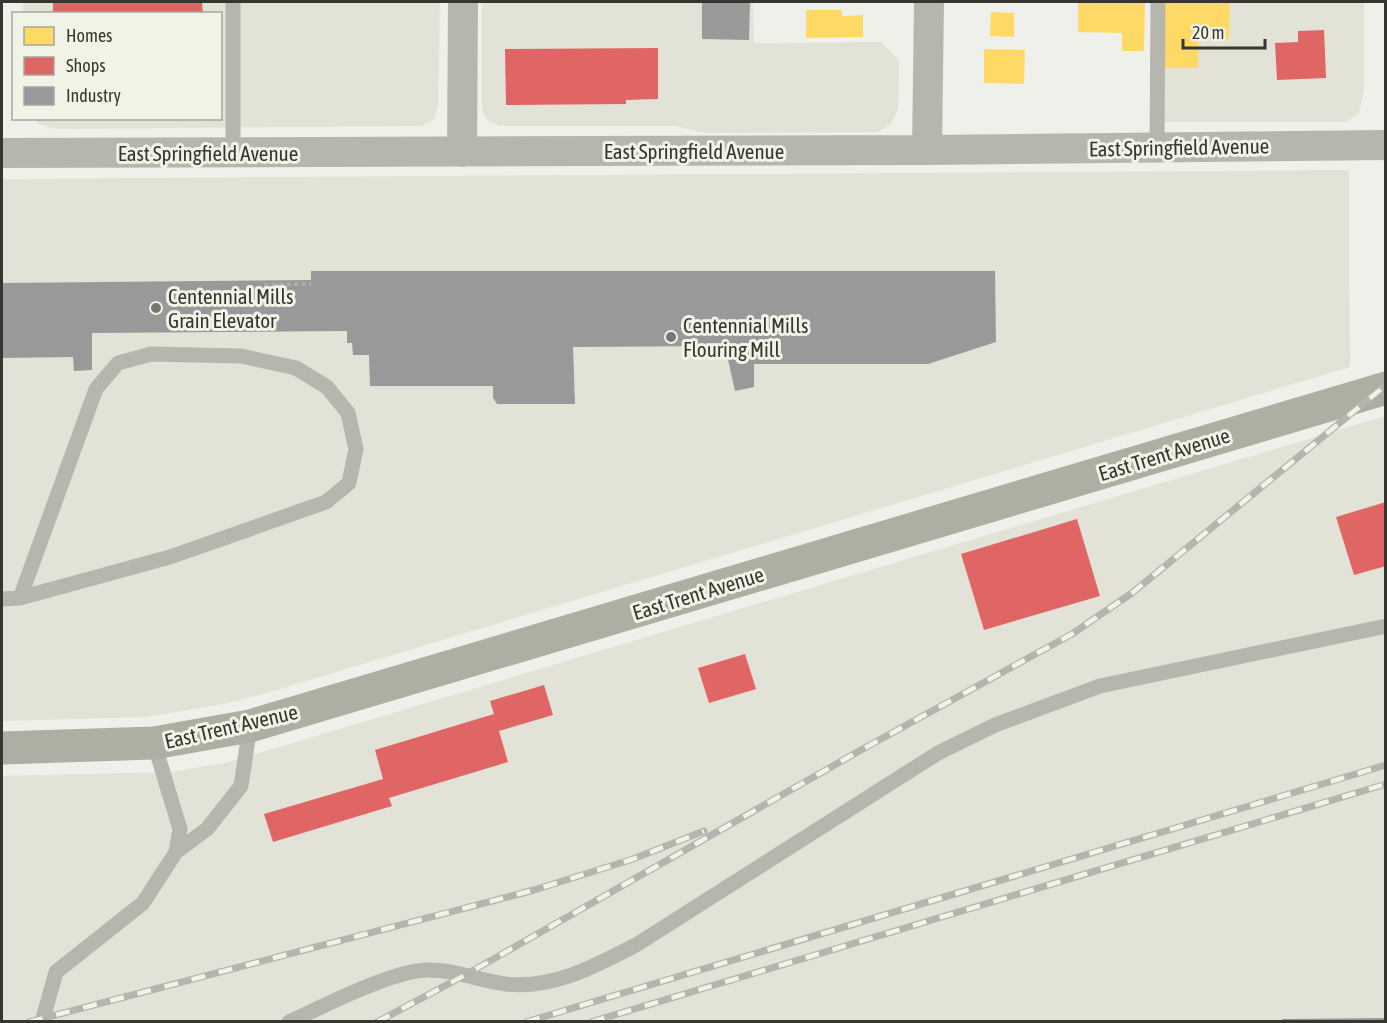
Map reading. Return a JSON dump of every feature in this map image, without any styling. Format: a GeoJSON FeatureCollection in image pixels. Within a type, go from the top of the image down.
{"type":"FeatureCollection","features":[{"type":"Feature","properties":{"kind":"main road","name":"East Trent Avenue"},"geometry":{"type":"LineString","coordinates":[[2,748],[154,743],[250,726],[1386,388]]}},
{"type":"Feature","properties":{"kind":"street"},"geometry":{"type":"LineString","coordinates":[[462,152],[463,2]]}},
{"type":"Feature","properties":{"kind":"street"},"geometry":{"type":"LineString","coordinates":[[927,150],[929,2]]}},
{"type":"Feature","properties":{"kind":"street","name":"East Springfield Avenue"},"geometry":{"type":"LineString","coordinates":[[2,153],[927,150],[1386,145]]}},
{"type":"Feature","properties":{"kind":"lane"},"geometry":{"type":"LineString","coordinates":[[233,2],[233,153]]}},
{"type":"Feature","properties":{"kind":"lane"},"geometry":{"type":"LineString","coordinates":[[1157,147],[1158,2]]}},
{"type":"Feature","properties":{"kind":"lane"},"geometry":{"type":"LineString","coordinates":[[2,599],[20,598],[170,557],[326,502],[349,483],[356,449],[348,413],[327,387],[296,368],[229,356],[151,354],[118,363],[96,389],[20,598]]}},
{"type":"Feature","properties":{"kind":"lane"},"geometry":{"type":"LineString","coordinates":[[289,1022],[380,982],[424,970],[467,974],[506,984],[550,982],[588,970],[636,945],[938,753],[995,725],[1100,686],[1244,658],[1386,626]]}},
{"type":"Feature","properties":{"kind":"lane"},"geometry":{"type":"LineString","coordinates":[[42,1022],[40,1018],[56,972],[143,903],[176,852],[207,829],[240,786],[250,726]]}},
{"type":"Feature","properties":{"kind":"lane"},"geometry":{"type":"LineString","coordinates":[[154,743],[180,829],[176,852]]}},
{"type":"Feature","properties":{"kind":"path"},"geometry":{"type":"LineString","coordinates":[[264,285],[311,284]]}},
{"type":"Feature","properties":{"kind":"shaded area"},"geometry":{"type":"Polygon","coordinates":[[[23,2],[440,2],[438,107],[434,119],[421,126],[55,129],[38,124],[34,120],[222,120],[222,12],[23,12],[23,2]]]}},
{"type":"Feature","properties":{"kind":"shaded area"},"geometry":{"type":"Polygon","coordinates":[[[482,2],[753,2],[754,43],[881,42],[899,60],[898,109],[891,124],[878,132],[707,133],[674,126],[500,126],[487,120],[482,110],[482,2]]]}},
{"type":"Feature","properties":{"kind":"shaded area"},"geometry":{"type":"Polygon","coordinates":[[[1164,2],[1364,2],[1364,90],[1359,113],[1346,122],[1164,122],[1164,2]]]}},
{"type":"Feature","properties":{"kind":"shaded area"},"geometry":{"type":"Polygon","coordinates":[[[1349,170],[1350,367],[260,695],[147,717],[2,721],[2,179],[1349,170]]]}},
{"type":"Feature","properties":{"kind":"shaded area"},"geometry":{"type":"Polygon","coordinates":[[[1385,416],[1385,1021],[2,1021],[2,776],[171,772],[229,762],[1385,416]]]}},
{"type":"Feature","properties":{"kind":"building: Homes"},"geometry":{"type":"Polygon","coordinates":[[[1078,2],[1145,2],[1144,51],[1122,51],[1122,33],[1078,32],[1078,2]]]}},
{"type":"Feature","properties":{"kind":"building: Homes"},"geometry":{"type":"Polygon","coordinates":[[[1165,2],[1230,2],[1229,39],[1199,39],[1198,68],[1164,68],[1165,2]]]}},
{"type":"Feature","properties":{"kind":"building: Homes"},"geometry":{"type":"Polygon","coordinates":[[[806,10],[842,10],[842,16],[863,15],[863,37],[806,38],[806,10]]]}},
{"type":"Feature","properties":{"kind":"building: Homes"},"geometry":{"type":"Polygon","coordinates":[[[991,12],[1014,13],[1014,37],[990,36],[991,12]]]}},
{"type":"Feature","properties":{"kind":"building: Homes"},"geometry":{"type":"Polygon","coordinates":[[[984,49],[1025,50],[1024,84],[984,83],[984,49]]]}},
{"type":"Feature","properties":{"kind":"building: Shops"},"geometry":{"type":"Polygon","coordinates":[[[53,2],[202,2],[203,12],[53,12],[53,2]]]}},
{"type":"Feature","properties":{"kind":"building: Shops"},"geometry":{"type":"Polygon","coordinates":[[[1324,30],[1326,78],[1277,80],[1275,43],[1298,42],[1298,31],[1324,30]]]}},
{"type":"Feature","properties":{"kind":"building: Shops"},"geometry":{"type":"Polygon","coordinates":[[[658,48],[658,99],[626,100],[626,104],[506,105],[505,49],[658,48]]]}},
{"type":"Feature","properties":{"kind":"building: Shops"},"geometry":{"type":"Polygon","coordinates":[[[1386,502],[1386,566],[1354,575],[1336,517],[1386,502]]]}},
{"type":"Feature","properties":{"kind":"building: Shops"},"geometry":{"type":"Polygon","coordinates":[[[1077,519],[1100,596],[984,630],[961,554],[1077,519]]]}},
{"type":"Feature","properties":{"kind":"building: Shops"},"geometry":{"type":"Polygon","coordinates":[[[745,654],[756,689],[709,703],[698,668],[745,654]]]}},
{"type":"Feature","properties":{"kind":"building: Shops"},"geometry":{"type":"Polygon","coordinates":[[[544,685],[553,715],[499,731],[508,762],[389,798],[392,806],[273,842],[264,814],[383,779],[375,750],[494,714],[490,701],[544,685]]]}},
{"type":"Feature","properties":{"kind":"building: Industry"},"geometry":{"type":"Polygon","coordinates":[[[702,2],[750,2],[749,40],[702,39],[702,2]]]}},
{"type":"Feature","properties":{"kind":"building: Industry","name":"Centennial Mills Flouring Mill"},"geometry":{"type":"Polygon","coordinates":[[[311,271],[995,271],[996,342],[928,364],[754,364],[754,387],[735,391],[725,346],[573,347],[575,404],[497,404],[493,398],[493,386],[370,386],[369,355],[353,355],[352,343],[347,343],[347,331],[92,333],[92,370],[74,371],[73,357],[2,358],[2,283],[311,280],[311,271]]]}},
{"type":"Feature","properties":{"kind":"building: Industry"},"geometry":{"type":"Polygon","coordinates":[[[1386,1018],[1386,1022],[1282,1022],[1282,1019],[1386,1018]]]}},
{"type":"Feature","properties":{"kind":"railway"},"geometry":{"type":"LineString","coordinates":[[377,1022],[467,974],[861,750],[1072,634],[1132,593],[1386,385]]}},
{"type":"Feature","properties":{"kind":"railway"},"geometry":{"type":"LineString","coordinates":[[526,1022],[1386,765]]}},
{"type":"Feature","properties":{"kind":"railway"},"geometry":{"type":"LineString","coordinates":[[591,1022],[1386,784]]}},
{"type":"Feature","properties":{"kind":"railway"},"geometry":{"type":"LineString","coordinates":[[29,1022],[534,890],[633,859],[704,831]]}},
{"type":"Feature","properties":{"kind":"place","name":"Centennial Mills Grain Elevator"},"geometry":{"type":"Point","coordinates":[156,308]}},
{"type":"Feature","properties":{"kind":"place","name":"Centennial Mills Flouring Mill"},"geometry":{"type":"Point","coordinates":[671,337]}}]}
